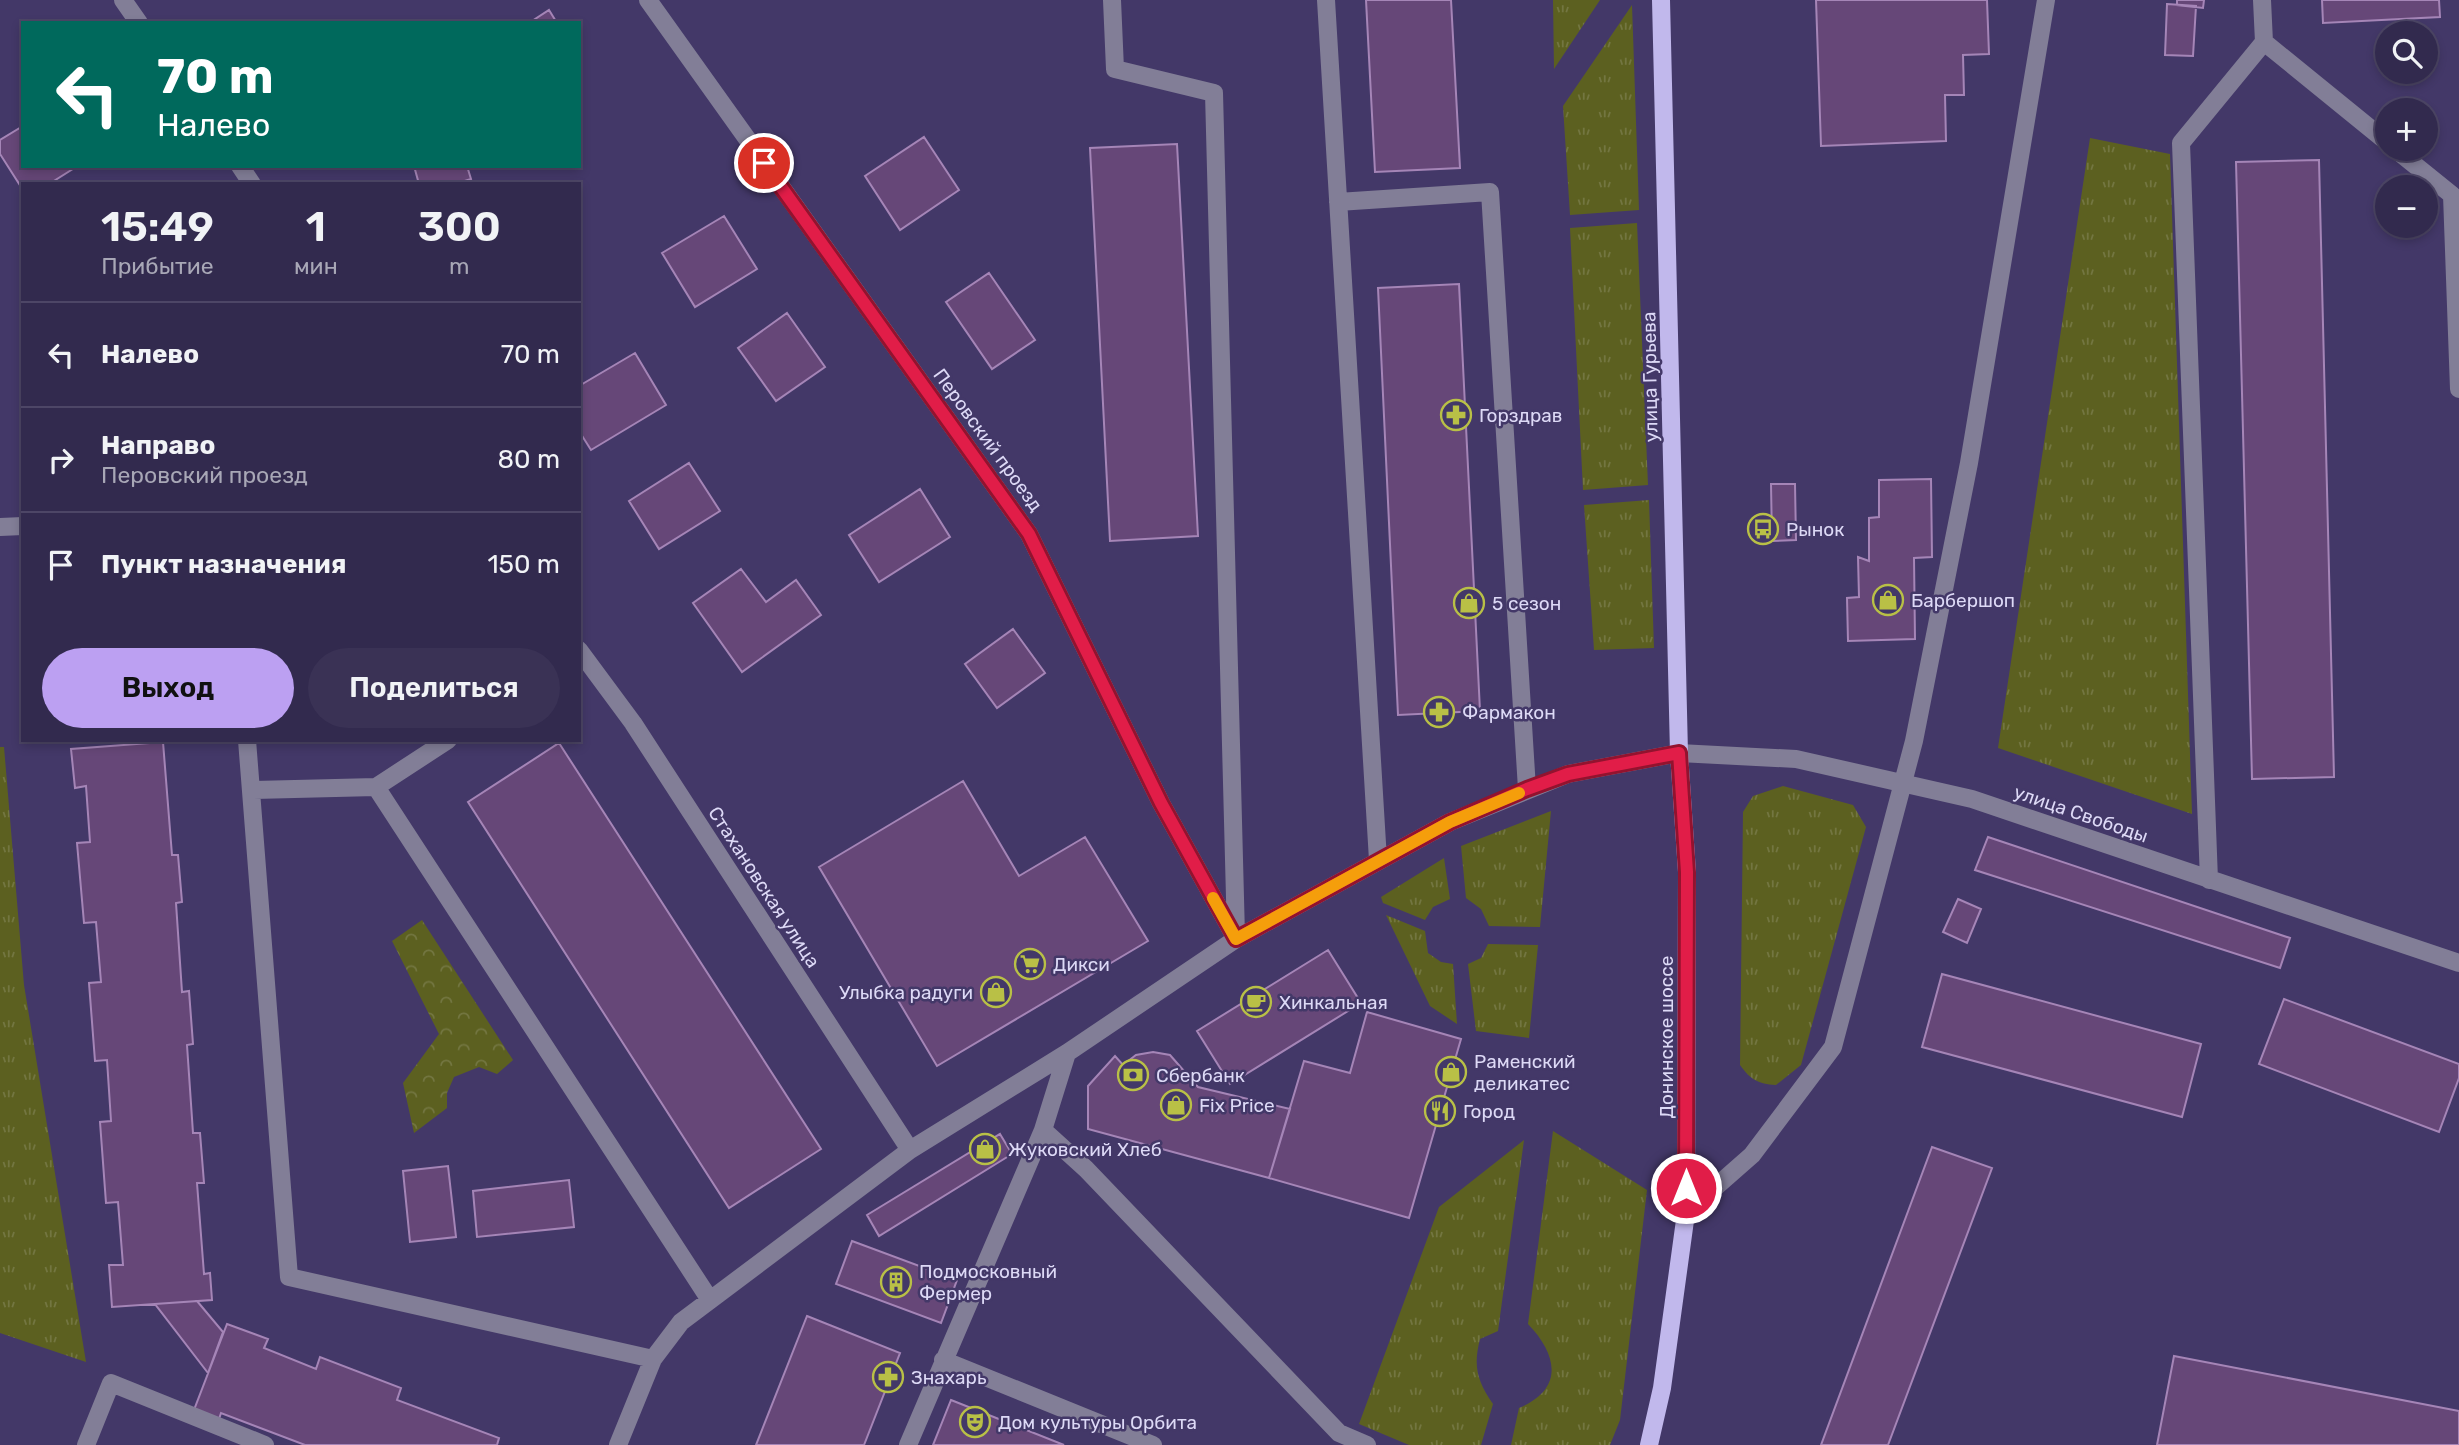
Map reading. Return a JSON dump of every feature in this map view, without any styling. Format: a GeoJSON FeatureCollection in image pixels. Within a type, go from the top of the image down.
{"type":"FeatureCollection","features":[{"type":"Feature","properties":{"kind":"main road","name":"улица Гурьева"},"geometry":{"type":"LineString","coordinates":[[1661,0],[1679,753]]}},
{"type":"Feature","properties":{"kind":"main road","name":"Донинское шоссе"},"geometry":{"type":"LineString","coordinates":[[1649,1445],[1662,1388],[1686,1213],[1687,872],[1679,753]]}},
{"type":"Feature","properties":{"kind":"street"},"geometry":{"type":"LineString","coordinates":[[123,0],[138,21]]}},
{"type":"Feature","properties":{"kind":"street","name":"Перовский проезд"},"geometry":{"type":"LineString","coordinates":[[648,0],[1029,534],[1161,803],[1236,939]]}},
{"type":"Feature","properties":{"kind":"street"},"geometry":{"type":"LineString","coordinates":[[1112,0],[1115,69],[1214,93],[1236,939]]}},
{"type":"Feature","properties":{"kind":"street"},"geometry":{"type":"LineString","coordinates":[[1326,0],[1378,860]]}},
{"type":"Feature","properties":{"kind":"street"},"geometry":{"type":"LineString","coordinates":[[1686,1213],[1752,1155],[1833,1047],[1914,741],[1969,463],[2046,0]]}},
{"type":"Feature","properties":{"kind":"street"},"geometry":{"type":"LineString","coordinates":[[2209,880],[2180,143],[2264,42],[2262,0]]}},
{"type":"Feature","properties":{"kind":"street"},"geometry":{"type":"LineString","coordinates":[[2264,42],[2375,132]]}},
{"type":"Feature","properties":{"kind":"street"},"geometry":{"type":"LineString","coordinates":[[2410,161],[2452,195],[2459,389]]}},
{"type":"Feature","properties":{"kind":"street"},"geometry":{"type":"LineString","coordinates":[[1338,202],[1490,192],[1527,789]]}},
{"type":"Feature","properties":{"kind":"street"},"geometry":{"type":"LineString","coordinates":[[0,527],[21,526]]}},
{"type":"Feature","properties":{"kind":"street","name":"Стахановская улица"},"geometry":{"type":"LineString","coordinates":[[581,654],[633,723],[910,1150]]}},
{"type":"Feature","properties":{"kind":"street"},"geometry":{"type":"LineString","coordinates":[[247,742],[289,1277],[653,1359]]}},
{"type":"Feature","properties":{"kind":"street"},"geometry":{"type":"LineString","coordinates":[[251,790],[376,786],[445,742]]}},
{"type":"Feature","properties":{"kind":"street","name":"улица Свободы"},"geometry":{"type":"LineString","coordinates":[[618,1445],[653,1359],[681,1322],[910,1150],[1067,1053],[1236,939],[1450,822],[1568,774],[1679,753],[1796,759],[1972,799],[2459,962]]}},
{"type":"Feature","properties":{"kind":"street"},"geometry":{"type":"LineString","coordinates":[[376,786],[710,1300]]}},
{"type":"Feature","properties":{"kind":"street"},"geometry":{"type":"LineString","coordinates":[[908,1445],[1044,1130],[1067,1053]]}},
{"type":"Feature","properties":{"kind":"street"},"geometry":{"type":"LineString","coordinates":[[1044,1130],[1086,1169],[1339,1433],[1367,1445]]}},
{"type":"Feature","properties":{"kind":"street"},"geometry":{"type":"LineString","coordinates":[[943,1360],[1153,1445]]}},
{"type":"Feature","properties":{"kind":"street"},"geometry":{"type":"LineString","coordinates":[[86,1445],[111,1383],[265,1445]]}},
{"type":"Feature","properties":{"kind":"green space"},"geometry":{"type":"Polygon","coordinates":[[[1553,0],[1600,0],[1554,69],[1553,0]]]}},
{"type":"Feature","properties":{"kind":"green space"},"geometry":{"type":"Polygon","coordinates":[[[1632,5],[1639,210],[1570,215],[1563,106],[1632,5]]]}},
{"type":"Feature","properties":{"kind":"green space"},"geometry":{"type":"Polygon","coordinates":[[[2090,138],[2170,154],[2192,814],[1998,748],[2090,138]]]}},
{"type":"Feature","properties":{"kind":"green space"},"geometry":{"type":"Polygon","coordinates":[[[1637,223],[1648,485],[1583,490],[1570,228],[1637,223]]]}},
{"type":"Feature","properties":{"kind":"green space"},"geometry":{"type":"Polygon","coordinates":[[[1649,500],[1654,648],[1594,650],[1584,505],[1649,500]]]}},
{"type":"Feature","properties":{"kind":"green space"},"geometry":{"type":"Polygon","coordinates":[[[0,747],[4,747],[24,985],[86,1362],[0,1333],[0,747]]]}},
{"type":"Feature","properties":{"kind":"green space"},"geometry":{"type":"Polygon","coordinates":[[[1783,786],[1853,805],[1866,827],[1801,1065],[1776,1085],[1755,1080],[1740,1065],[1743,812],[1753,796],[1783,786]]]}},
{"type":"Feature","properties":{"kind":"green space"},"geometry":{"type":"Polygon","coordinates":[[[1551,811],[1540,927],[1489,926],[1481,909],[1466,898],[1461,846],[1551,811]]]}},
{"type":"Feature","properties":{"kind":"green space"},"geometry":{"type":"Polygon","coordinates":[[[1444,858],[1450,899],[1433,907],[1425,920],[1383,903],[1381,897],[1444,858]]]}},
{"type":"Feature","properties":{"kind":"green space"},"geometry":{"type":"Polygon","coordinates":[[[1386,915],[1425,931],[1428,953],[1441,962],[1453,964],[1457,1024],[1430,1006],[1386,915]]]}},
{"type":"Feature","properties":{"kind":"green space"},"geometry":{"type":"Polygon","coordinates":[[[422,920],[513,1060],[497,1074],[479,1067],[454,1077],[447,1093],[447,1108],[414,1133],[403,1083],[439,1034],[392,941],[422,920]]]}},
{"type":"Feature","properties":{"kind":"green space"},"geometry":{"type":"Polygon","coordinates":[[[1488,944],[1538,945],[1529,1038],[1476,1031],[1468,964],[1481,958],[1488,944]]]}},
{"type":"Feature","properties":{"kind":"green space"},"geometry":{"type":"Polygon","coordinates":[[[1553,1131],[1647,1190],[1620,1420],[1610,1445],[1511,1445],[1519,1408],[1544,1391],[1552,1370],[1545,1347],[1528,1324],[1553,1131]]]}},
{"type":"Feature","properties":{"kind":"green space"},"geometry":{"type":"Polygon","coordinates":[[[1524,1140],[1498,1331],[1480,1339],[1478,1349],[1478,1373],[1493,1404],[1481,1445],[1409,1445],[1359,1424],[1439,1207],[1524,1140]]]}},
{"type":"Feature","properties":{"kind":"building"},"geometry":{"type":"Polygon","coordinates":[[[1366,0],[1451,0],[1460,168],[1375,172],[1366,0]]]}},
{"type":"Feature","properties":{"kind":"building"},"geometry":{"type":"Polygon","coordinates":[[[1816,0],[1987,0],[1989,54],[1963,55],[1964,95],[1945,95],[1946,141],[1821,146],[1816,0]]]}},
{"type":"Feature","properties":{"kind":"building"},"geometry":{"type":"Polygon","coordinates":[[[2177,0],[2204,0],[2203,8],[2177,5],[2177,0]]]}},
{"type":"Feature","properties":{"kind":"building"},"geometry":{"type":"Polygon","coordinates":[[[2322,0],[2439,0],[2440,17],[2323,23],[2322,0]]]}},
{"type":"Feature","properties":{"kind":"building"},"geometry":{"type":"Polygon","coordinates":[[[2167,4],[2196,6],[2193,56],[2165,55],[2167,4]]]}},
{"type":"Feature","properties":{"kind":"building"},"geometry":{"type":"Polygon","coordinates":[[[549,10],[556,21],[532,21],[549,10]]]}},
{"type":"Feature","properties":{"kind":"building"},"geometry":{"type":"Polygon","coordinates":[[[21,127],[21,168],[74,168],[52,182],[21,182],[21,187],[0,154],[0,140],[21,127]]]}},
{"type":"Feature","properties":{"kind":"building"},"geometry":{"type":"Polygon","coordinates":[[[924,137],[959,190],[900,230],[865,176],[924,137]]]}},
{"type":"Feature","properties":{"kind":"building"},"geometry":{"type":"Polygon","coordinates":[[[1177,144],[1198,536],[1110,541],[1090,148],[1177,144]]]}},
{"type":"Feature","properties":{"kind":"building"},"geometry":{"type":"Polygon","coordinates":[[[2319,160],[2334,777],[2252,779],[2236,162],[2319,160]]]}},
{"type":"Feature","properties":{"kind":"building"},"geometry":{"type":"Polygon","coordinates":[[[415,168],[468,168],[471,179],[461,182],[418,182],[415,168]]]}},
{"type":"Feature","properties":{"kind":"building"},"geometry":{"type":"Polygon","coordinates":[[[724,216],[757,269],[695,307],[662,253],[724,216]]]}},
{"type":"Feature","properties":{"kind":"building"},"geometry":{"type":"Polygon","coordinates":[[[989,273],[1035,340],[992,369],[946,302],[989,273]]]}},
{"type":"Feature","properties":{"kind":"building"},"geometry":{"type":"Polygon","coordinates":[[[1459,284],[1480,711],[1398,715],[1378,288],[1459,284]]]}},
{"type":"Feature","properties":{"kind":"building"},"geometry":{"type":"Polygon","coordinates":[[[787,313],[825,367],[776,401],[738,348],[787,313]]]}},
{"type":"Feature","properties":{"kind":"building"},"geometry":{"type":"Polygon","coordinates":[[[635,353],[666,405],[591,450],[581,434],[581,385],[635,353]]]}},
{"type":"Feature","properties":{"kind":"building"},"geometry":{"type":"Polygon","coordinates":[[[689,463],[720,511],[659,549],[629,501],[689,463]]]}},
{"type":"Feature","properties":{"kind":"building"},"geometry":{"type":"Polygon","coordinates":[[[1931,479],[1932,557],[1914,558],[1915,639],[1848,641],[1847,598],[1859,597],[1858,557],[1869,561],[1869,518],[1879,517],[1879,480],[1931,479]]]}},
{"type":"Feature","properties":{"kind":"building"},"geometry":{"type":"Polygon","coordinates":[[[1771,484],[1795,484],[1796,540],[1772,541],[1771,484]]]}},
{"type":"Feature","properties":{"kind":"building"},"geometry":{"type":"Polygon","coordinates":[[[920,489],[950,537],[879,582],[849,535],[920,489]]]}},
{"type":"Feature","properties":{"kind":"building"},"geometry":{"type":"Polygon","coordinates":[[[741,569],[766,602],[796,580],[821,615],[742,672],[693,603],[741,569]]]}},
{"type":"Feature","properties":{"kind":"building"},"geometry":{"type":"Polygon","coordinates":[[[1013,629],[1045,673],[997,708],[965,664],[1013,629]]]}},
{"type":"Feature","properties":{"kind":"building"},"geometry":{"type":"Polygon","coordinates":[[[163,742],[172,855],[178,855],[182,902],[176,903],[182,992],[189,991],[193,1044],[187,1045],[193,1133],[200,1133],[204,1183],[197,1183],[204,1274],[210,1273],[212,1300],[112,1307],[109,1265],[123,1265],[118,1202],[106,1203],[100,1122],[111,1121],[107,1060],[95,1061],[89,983],[101,982],[96,922],[84,923],[77,843],[90,842],[86,786],[75,788],[71,749],[163,742]]]}},
{"type":"Feature","properties":{"kind":"building"},"geometry":{"type":"Polygon","coordinates":[[[559,743],[821,1149],[729,1208],[468,802],[559,743]]]}},
{"type":"Feature","properties":{"kind":"building"},"geometry":{"type":"Polygon","coordinates":[[[963,781],[1019,876],[1085,837],[1148,941],[937,1066],[819,867],[963,781]]]}},
{"type":"Feature","properties":{"kind":"building"},"geometry":{"type":"Polygon","coordinates":[[[1988,837],[2290,938],[2280,968],[1975,870],[1988,837]]]}},
{"type":"Feature","properties":{"kind":"building"},"geometry":{"type":"Polygon","coordinates":[[[1958,899],[1981,909],[1967,943],[1943,932],[1958,899]]]}},
{"type":"Feature","properties":{"kind":"building"},"geometry":{"type":"Polygon","coordinates":[[[1328,950],[1361,1003],[1230,1084],[1197,1031],[1328,950]]]}},
{"type":"Feature","properties":{"kind":"building"},"geometry":{"type":"Polygon","coordinates":[[[1942,974],[2201,1044],[2182,1117],[1922,1047],[1942,974]]]}},
{"type":"Feature","properties":{"kind":"building"},"geometry":{"type":"Polygon","coordinates":[[[2284,999],[2459,1064],[2459,1078],[2439,1132],[2259,1064],[2284,999]]]}},
{"type":"Feature","properties":{"kind":"building"},"geometry":{"type":"Polygon","coordinates":[[[1367,1012],[1461,1039],[1409,1218],[1269,1178],[1304,1061],[1350,1073],[1367,1012]]]}},
{"type":"Feature","properties":{"kind":"building"},"geometry":{"type":"Polygon","coordinates":[[[1153,1052],[1170,1055],[1198,1087],[1290,1109],[1269,1178],[1088,1129],[1088,1086],[1115,1056],[1123,1065],[1136,1055],[1153,1052]]]}},
{"type":"Feature","properties":{"kind":"building"},"geometry":{"type":"Polygon","coordinates":[[[1000,1134],[1012,1154],[879,1236],[867,1215],[1000,1134]]]}},
{"type":"Feature","properties":{"kind":"building"},"geometry":{"type":"Polygon","coordinates":[[[1932,1147],[1992,1168],[1888,1445],[1821,1445],[1932,1147]]]}},
{"type":"Feature","properties":{"kind":"building"},"geometry":{"type":"Polygon","coordinates":[[[448,1166],[456,1237],[410,1242],[403,1171],[448,1166]]]}},
{"type":"Feature","properties":{"kind":"building"},"geometry":{"type":"Polygon","coordinates":[[[569,1180],[574,1227],[477,1237],[473,1191],[569,1180]]]}},
{"type":"Feature","properties":{"kind":"building","name":"Подмосковный Фермер"},"geometry":{"type":"Polygon","coordinates":[[[852,1241],[957,1280],[941,1323],[836,1284],[852,1241]]]}},
{"type":"Feature","properties":{"kind":"building"},"geometry":{"type":"Polygon","coordinates":[[[197,1301],[223,1332],[208,1373],[155,1304],[197,1301]]]}},
{"type":"Feature","properties":{"kind":"building"},"geometry":{"type":"Polygon","coordinates":[[[807,1316],[900,1353],[864,1445],[756,1445],[807,1316]]]}},
{"type":"Feature","properties":{"kind":"building"},"geometry":{"type":"Polygon","coordinates":[[[227,1324],[268,1339],[264,1348],[316,1369],[320,1357],[401,1388],[397,1400],[499,1438],[497,1445],[305,1445],[221,1413],[219,1419],[194,1410],[227,1324]]]}},
{"type":"Feature","properties":{"kind":"building"},"geometry":{"type":"Polygon","coordinates":[[[2174,1356],[2459,1411],[2459,1445],[2157,1445],[2174,1356]]]}},
{"type":"Feature","properties":{"kind":"building","name":"Дом культуры Орбита"},"geometry":{"type":"Polygon","coordinates":[[[951,1400],[1064,1445],[933,1445],[951,1400]]]}},
{"type":"Feature","properties":{"kind":"slow traffic"},"geometry":{"type":"LineString","coordinates":[[1213,898],[1236,939],[1450,822],[1519,793]]}},
{"type":"Feature","properties":{"kind":"place","name":"Горздрав"},"geometry":{"type":"Point","coordinates":[1456,415]}},
{"type":"Feature","properties":{"kind":"place","name":"Рынок"},"geometry":{"type":"Point","coordinates":[1763,529]}},
{"type":"Feature","properties":{"kind":"place","name":"Барбершоп"},"geometry":{"type":"Point","coordinates":[1888,600]}},
{"type":"Feature","properties":{"kind":"place","name":"5 сезон"},"geometry":{"type":"Point","coordinates":[1469,603]}},
{"type":"Feature","properties":{"kind":"place","name":"Фармакон"},"geometry":{"type":"Point","coordinates":[1439,712]}},
{"type":"Feature","properties":{"kind":"place","name":"Дикси"},"geometry":{"type":"Point","coordinates":[1030,964]}},
{"type":"Feature","properties":{"kind":"place","name":"Улыбка радуги"},"geometry":{"type":"Point","coordinates":[996,992]}},
{"type":"Feature","properties":{"kind":"place","name":"Хинкальная"},"geometry":{"type":"Point","coordinates":[1256,1002]}},
{"type":"Feature","properties":{"kind":"place","name":"Раменский деликатес"},"geometry":{"type":"Point","coordinates":[1451,1072]}},
{"type":"Feature","properties":{"kind":"place","name":"Сбербанк"},"geometry":{"type":"Point","coordinates":[1133,1075]}},
{"type":"Feature","properties":{"kind":"place","name":"Fix Price"},"geometry":{"type":"Point","coordinates":[1176,1105]}},
{"type":"Feature","properties":{"kind":"place","name":"Город"},"geometry":{"type":"Point","coordinates":[1440,1111]}},
{"type":"Feature","properties":{"kind":"place","name":"Жуковский Хлеб"},"geometry":{"type":"Point","coordinates":[985,1149]}},
{"type":"Feature","properties":{"kind":"place","name":"Подмосковный Фермер"},"geometry":{"type":"Point","coordinates":[896,1282]}},
{"type":"Feature","properties":{"kind":"place","name":"Знахарь"},"geometry":{"type":"Point","coordinates":[888,1377]}},
{"type":"Feature","properties":{"kind":"place","name":"Дом культуры Орбита"},"geometry":{"type":"Point","coordinates":[975,1422]}},
{"type":"Feature","properties":{"kind":"route"},"geometry":{"type":"LineString","coordinates":[[764,163],[1029,534],[1161,803],[1236,939],[1450,822],[1527,789],[1568,774],[1679,753],[1687,872],[1686,1188]]}}]}
